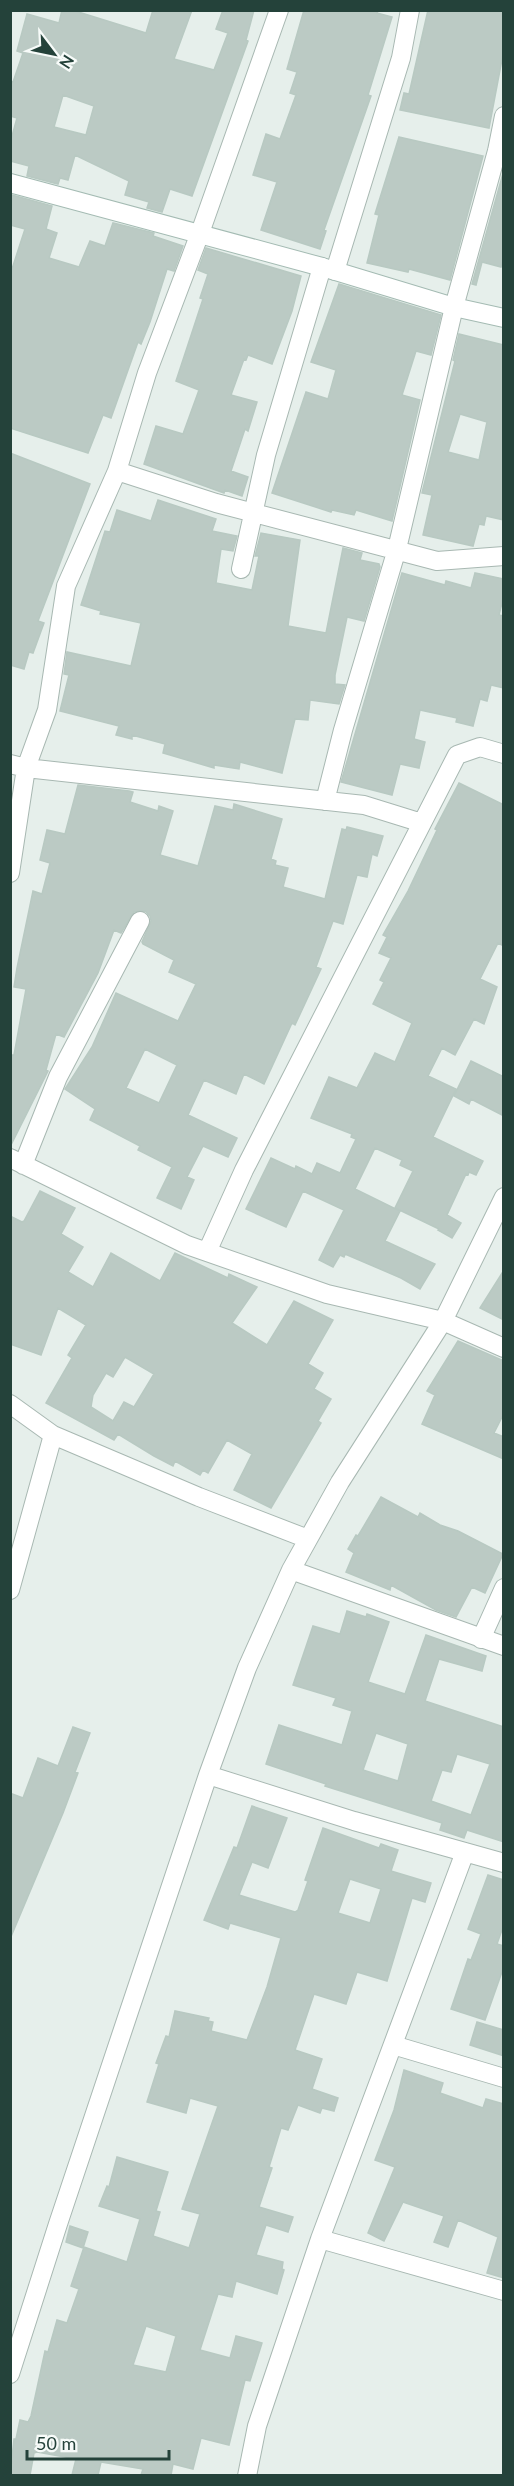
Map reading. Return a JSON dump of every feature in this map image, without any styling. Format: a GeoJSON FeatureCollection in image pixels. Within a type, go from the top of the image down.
{"type":"FeatureCollection","features":[{"type":"Feature","properties":{"kind":"street"},"geometry":{"type":"LineString","coordinates":[[10,873],[18,766],[46,710],[66,586],[117,471],[147,373],[200,233],[279,10]]}},
{"type":"Feature","properties":{"kind":"street"},"geometry":{"type":"LineString","coordinates":[[241,569],[266,455],[401,58],[410,10]]}},
{"type":"Feature","properties":{"kind":"street"},"geometry":{"type":"LineString","coordinates":[[325,801],[343,730],[397,549],[454,307],[497,151],[504,116]]}},
{"type":"Feature","properties":{"kind":"street"},"geometry":{"type":"LineString","coordinates":[[10,183],[329,269],[454,307],[504,318]]}},
{"type":"Feature","properties":{"kind":"street"},"geometry":{"type":"LineString","coordinates":[[117,471],[253,513],[437,561],[504,556]]}},
{"type":"Feature","properties":{"kind":"street"},"geometry":{"type":"LineString","coordinates":[[207,1252],[244,1170],[457,755],[480,747],[504,754]]}},
{"type":"Feature","properties":{"kind":"street"},"geometry":{"type":"LineString","coordinates":[[18,766],[364,806],[422,823]]}},
{"type":"Feature","properties":{"kind":"street"},"geometry":{"type":"LineString","coordinates":[[140,921],[58,1077],[17,1162],[187,1245],[327,1294],[443,1321],[504,1348]]}},
{"type":"Feature","properties":{"kind":"street"},"geometry":{"type":"LineString","coordinates":[[10,2374],[208,1775],[247,1668],[291,1570],[340,1482],[443,1321],[504,1197]]}},
{"type":"Feature","properties":{"kind":"street"},"geometry":{"type":"LineString","coordinates":[[10,1404],[53,1435],[199,1497],[308,1539]]}},
{"type":"Feature","properties":{"kind":"street"},"geometry":{"type":"LineString","coordinates":[[10,1590],[53,1435]]}},
{"type":"Feature","properties":{"kind":"street"},"geometry":{"type":"LineString","coordinates":[[291,1570],[504,1646]]}},
{"type":"Feature","properties":{"kind":"street"},"geometry":{"type":"LineString","coordinates":[[481,1639],[504,1588]]}},
{"type":"Feature","properties":{"kind":"street"},"geometry":{"type":"LineString","coordinates":[[208,1775],[354,1821],[504,1863]]}},
{"type":"Feature","properties":{"kind":"street"},"geometry":{"type":"LineString","coordinates":[[247,2475],[257,2426],[320,2239],[465,1852]]}},
{"type":"Feature","properties":{"kind":"street"},"geometry":{"type":"LineString","coordinates":[[393,2045],[504,2078]]}},
{"type":"Feature","properties":{"kind":"street"},"geometry":{"type":"LineString","coordinates":[[320,2239],[504,2291]]}},
{"type":"Feature","properties":{"kind":"building"},"geometry":{"type":"Polygon","coordinates":[[[62,10],[72,10],[146,33],[153,10],[192,10],[174,59],[214,70],[228,33],[216,29],[223,10],[254,10],[246,40],[248,41],[192,196],[170,189],[162,212],[147,208],[149,202],[125,195],[129,181],[75,155],[68,180],[60,178],[58,184],[27,176],[29,166],[10,161],[10,143],[17,118],[10,116],[10,81],[13,82],[23,53],[17,51],[27,14],[59,23],[62,10]],[[63,95],[54,127],[86,135],[94,106],[63,95]]]}},
{"type":"Feature","properties":{"kind":"building"},"geometry":{"type":"Polygon","coordinates":[[[304,10],[378,10],[377,13],[392,17],[368,95],[371,96],[324,230],[326,231],[320,249],[261,230],[277,182],[253,175],[266,134],[280,139],[296,95],[290,93],[297,72],[287,69],[304,10]]]}},
{"type":"Feature","properties":{"kind":"building"},"geometry":{"type":"Polygon","coordinates":[[[428,10],[504,10],[504,49],[489,128],[400,110],[404,93],[409,94],[428,10]]]}},
{"type":"Feature","properties":{"kind":"building"},"geometry":{"type":"Polygon","coordinates":[[[399,137],[483,156],[450,280],[409,269],[408,272],[367,263],[379,215],[375,214],[399,137]]]}},
{"type":"Feature","properties":{"kind":"building"},"geometry":{"type":"Polygon","coordinates":[[[504,170],[504,257],[501,267],[482,262],[476,285],[472,284],[504,170]]]}},
{"type":"Feature","properties":{"kind":"building"},"geometry":{"type":"Polygon","coordinates":[[[12,195],[52,206],[46,229],[57,233],[49,258],[79,267],[90,241],[105,246],[113,223],[154,233],[153,236],[183,246],[174,271],[167,269],[150,322],[141,344],[138,342],[111,418],[103,415],[88,453],[10,428],[10,275],[25,229],[10,225],[12,195]]]}},
{"type":"Feature","properties":{"kind":"building"},"geometry":{"type":"Polygon","coordinates":[[[206,248],[301,276],[292,311],[272,364],[248,355],[246,360],[244,359],[231,395],[257,402],[248,431],[245,429],[231,471],[248,477],[242,496],[225,490],[224,493],[144,464],[156,426],[183,434],[199,390],[176,381],[203,299],[200,298],[208,274],[198,270],[206,248]]]}},
{"type":"Feature","properties":{"kind":"building"},"geometry":{"type":"Polygon","coordinates":[[[339,284],[441,315],[431,355],[416,351],[402,395],[420,400],[392,521],[356,510],[354,515],[332,510],[331,512],[272,493],[306,392],[328,399],[336,370],[311,362],[339,284]]]}},
{"type":"Feature","properties":{"kind":"building"},"geometry":{"type":"Polygon","coordinates":[[[459,334],[504,345],[504,520],[486,516],[484,525],[479,524],[473,546],[423,535],[432,495],[422,493],[455,361],[453,360],[459,334]],[[460,414],[448,452],[479,460],[487,422],[460,414]]]}},
{"type":"Feature","properties":{"kind":"building"},"geometry":{"type":"Polygon","coordinates":[[[10,453],[90,484],[38,621],[44,623],[33,653],[29,652],[24,669],[10,665],[10,453]]]}},
{"type":"Feature","properties":{"kind":"building"},"geometry":{"type":"Polygon","coordinates":[[[158,500],[216,519],[212,531],[237,536],[233,551],[221,549],[216,583],[252,590],[259,556],[255,556],[261,533],[300,540],[288,626],[326,633],[343,548],[362,553],[360,560],[379,564],[364,621],[347,617],[335,675],[335,684],[345,685],[339,704],[310,700],[308,720],[295,719],[282,773],[240,762],[239,769],[214,765],[214,768],[163,753],[165,744],[132,735],[132,739],[116,735],[119,726],[60,711],[69,675],[64,674],[67,652],[131,666],[141,623],[100,614],[101,611],[81,605],[105,531],[110,532],[117,510],[151,521],[158,500]]]}},
{"type":"Feature","properties":{"kind":"building"},"geometry":{"type":"Polygon","coordinates":[[[402,573],[445,585],[446,581],[471,588],[475,573],[504,579],[504,595],[499,615],[504,616],[504,688],[491,685],[487,701],[480,699],[473,726],[456,722],[457,718],[420,710],[414,739],[425,742],[419,768],[400,764],[392,795],[341,782],[402,573]]]}},
{"type":"Feature","properties":{"kind":"building"},"geometry":{"type":"Polygon","coordinates":[[[459,783],[504,805],[504,946],[498,943],[480,979],[497,987],[484,1024],[474,1019],[455,1055],[442,1048],[428,1076],[456,1089],[433,1137],[483,1161],[476,1175],[469,1172],[468,1175],[466,1174],[447,1215],[461,1223],[452,1238],[439,1229],[395,1208],[413,1171],[400,1165],[402,1160],[375,1148],[355,1189],[400,1211],[385,1241],[435,1264],[420,1289],[401,1278],[345,1254],[344,1257],[340,1255],[333,1267],[319,1260],[344,1210],[303,1191],[286,1227],[246,1209],[271,1158],[312,1174],[317,1163],[340,1173],[356,1139],[351,1137],[352,1134],[311,1118],[329,1077],[357,1088],[375,1053],[395,1062],[412,1023],[373,1004],[384,982],[380,980],[391,958],[379,953],[387,937],[383,935],[408,891],[437,830],[435,829],[459,783]]]}},
{"type":"Feature","properties":{"kind":"building"},"geometry":{"type":"Polygon","coordinates":[[[78,785],[129,791],[133,792],[130,802],[158,811],[159,806],[173,811],[160,855],[198,866],[215,806],[233,810],[234,804],[282,819],[271,859],[276,861],[275,865],[288,868],[283,887],[325,899],[342,829],[346,830],[347,827],[383,836],[377,856],[372,854],[367,877],[357,875],[343,924],[333,921],[316,967],[321,969],[295,1025],[292,1023],[264,1084],[244,1074],[236,1094],[204,1080],[188,1115],[237,1138],[228,1157],[203,1146],[187,1177],[194,1180],[181,1209],[157,1198],[172,1167],[138,1150],[140,1146],[90,1120],[95,1109],[65,1089],[92,1047],[116,993],[178,1021],[196,984],[169,972],[174,960],[143,944],[151,921],[145,911],[134,912],[121,933],[114,930],[98,973],[64,1037],[56,1034],[46,1070],[48,1071],[10,1147],[10,1055],[14,1055],[26,989],[14,987],[17,968],[33,891],[42,894],[50,863],[40,860],[47,830],[65,834],[78,785]],[[145,1049],[126,1088],[159,1103],[177,1065],[145,1049]]]}},
{"type":"Feature","properties":{"kind":"building"},"geometry":{"type":"Polygon","coordinates":[[[471,1061],[504,1077],[504,1116],[471,1099],[469,1104],[454,1096],[471,1061]]]}},
{"type":"Feature","properties":{"kind":"building"},"geometry":{"type":"Polygon","coordinates":[[[40,1191],[75,1208],[61,1234],[83,1247],[68,1272],[93,1287],[111,1253],[160,1281],[175,1253],[228,1278],[229,1274],[257,1287],[232,1323],[267,1345],[294,1301],[333,1320],[308,1364],[323,1373],[314,1389],[331,1399],[318,1421],[321,1423],[271,1508],[234,1490],[252,1454],[227,1440],[208,1473],[203,1470],[200,1475],[175,1461],[173,1466],[118,1434],[114,1440],[46,1403],[72,1358],[68,1355],[86,1325],[58,1308],[41,1355],[10,1344],[10,1216],[24,1221],[40,1191]],[[125,1357],[113,1377],[106,1373],[93,1395],[91,1407],[113,1421],[124,1402],[134,1407],[154,1374],[125,1357]]]}},
{"type":"Feature","properties":{"kind":"building"},"geometry":{"type":"Polygon","coordinates":[[[504,1270],[504,1320],[480,1308],[504,1270]]]}},
{"type":"Feature","properties":{"kind":"building"},"geometry":{"type":"Polygon","coordinates":[[[458,1341],[504,1361],[504,1413],[494,1433],[504,1437],[504,1459],[422,1424],[435,1395],[427,1391],[458,1341]]]}},
{"type":"Feature","properties":{"kind":"building"},"geometry":{"type":"Polygon","coordinates":[[[381,1497],[418,1517],[420,1513],[440,1525],[458,1531],[503,1554],[485,1593],[472,1587],[456,1617],[436,1610],[391,1585],[390,1590],[346,1572],[354,1553],[348,1549],[381,1497]]]}},
{"type":"Feature","properties":{"kind":"building"},"geometry":{"type":"Polygon","coordinates":[[[347,1611],[366,1617],[367,1614],[389,1622],[368,1682],[405,1694],[426,1635],[486,1656],[482,1671],[439,1659],[425,1701],[504,1727],[504,1842],[467,1830],[464,1838],[440,1830],[442,1823],[325,1786],[326,1784],[266,1764],[279,1725],[342,1745],[352,1711],[333,1705],[336,1698],[293,1685],[313,1626],[340,1634],[347,1611]],[[376,1733],[363,1770],[398,1781],[408,1744],[376,1733]],[[457,1754],[451,1772],[442,1770],[431,1801],[471,1815],[490,1764],[457,1754]]]}},
{"type":"Feature","properties":{"kind":"building"},"geometry":{"type":"Polygon","coordinates":[[[73,1727],[90,1733],[63,1813],[10,1939],[10,1793],[23,1798],[38,1758],[58,1766],[73,1727]]]}},
{"type":"Feature","properties":{"kind":"building"},"geometry":{"type":"Polygon","coordinates":[[[252,1806],[287,1818],[268,1868],[252,1862],[239,1895],[295,1912],[298,1910],[308,1881],[305,1880],[323,1828],[379,1848],[381,1844],[398,1850],[391,1871],[431,1883],[425,1902],[412,1898],[387,1981],[357,1972],[346,2004],[314,1994],[295,2050],[322,2059],[312,2089],[338,2098],[334,2111],[322,2108],[320,2113],[298,2105],[288,2130],[281,2128],[269,2167],[272,2168],[259,2207],[293,2217],[288,2232],[266,2225],[256,2255],[283,2262],[282,2269],[284,2270],[277,2294],[236,2281],[232,2297],[218,2294],[200,2350],[230,2358],[236,2336],[262,2343],[250,2381],[245,2380],[229,2445],[201,2438],[193,2469],[173,2464],[171,2475],[141,2475],[143,2469],[101,2462],[98,2475],[72,2475],[76,2459],[37,2452],[34,2453],[30,2475],[10,2475],[14,2439],[16,2439],[20,2420],[28,2422],[31,2416],[45,2351],[48,2352],[57,2320],[67,2323],[79,2289],[71,2286],[84,2247],[127,2262],[140,2219],[99,2206],[107,2186],[109,2187],[117,2157],[168,2172],[156,2211],[160,2212],[153,2236],[189,2248],[200,2214],[182,2209],[218,2106],[190,2098],[186,2113],[147,2102],[159,2064],[156,2063],[166,2036],[169,2037],[175,2011],[209,2018],[208,2021],[213,2022],[211,2031],[247,2040],[267,1987],[281,1938],[230,1923],[228,1929],[204,1920],[234,1847],[237,1848],[252,1806]],[[350,1879],[338,1913],[370,1923],[381,1889],[350,1879]],[[146,2326],[133,2365],[166,2372],[176,2336],[146,2326]]]}},
{"type":"Feature","properties":{"kind":"building"},"geometry":{"type":"Polygon","coordinates":[[[488,1875],[504,1880],[504,1924],[497,1944],[504,1946],[504,1966],[485,2020],[451,2009],[468,1959],[471,1960],[481,1934],[468,1929],[488,1875]]]}},
{"type":"Feature","properties":{"kind":"building"},"geometry":{"type":"Polygon","coordinates":[[[477,2022],[504,2030],[504,2056],[470,2045],[477,2022]]]}},
{"type":"Feature","properties":{"kind":"building"},"geometry":{"type":"Polygon","coordinates":[[[404,2070],[443,2083],[440,2093],[483,2108],[486,2099],[504,2104],[504,2278],[487,2273],[498,2237],[458,2220],[448,2247],[434,2242],[444,2216],[403,2202],[384,2241],[368,2233],[395,2167],[375,2160],[394,2110],[404,2070]]]}},
{"type":"Feature","properties":{"kind":"building"},"geometry":{"type":"Polygon","coordinates":[[[70,2226],[88,2232],[83,2248],[66,2242],[70,2226]]]}}]}
